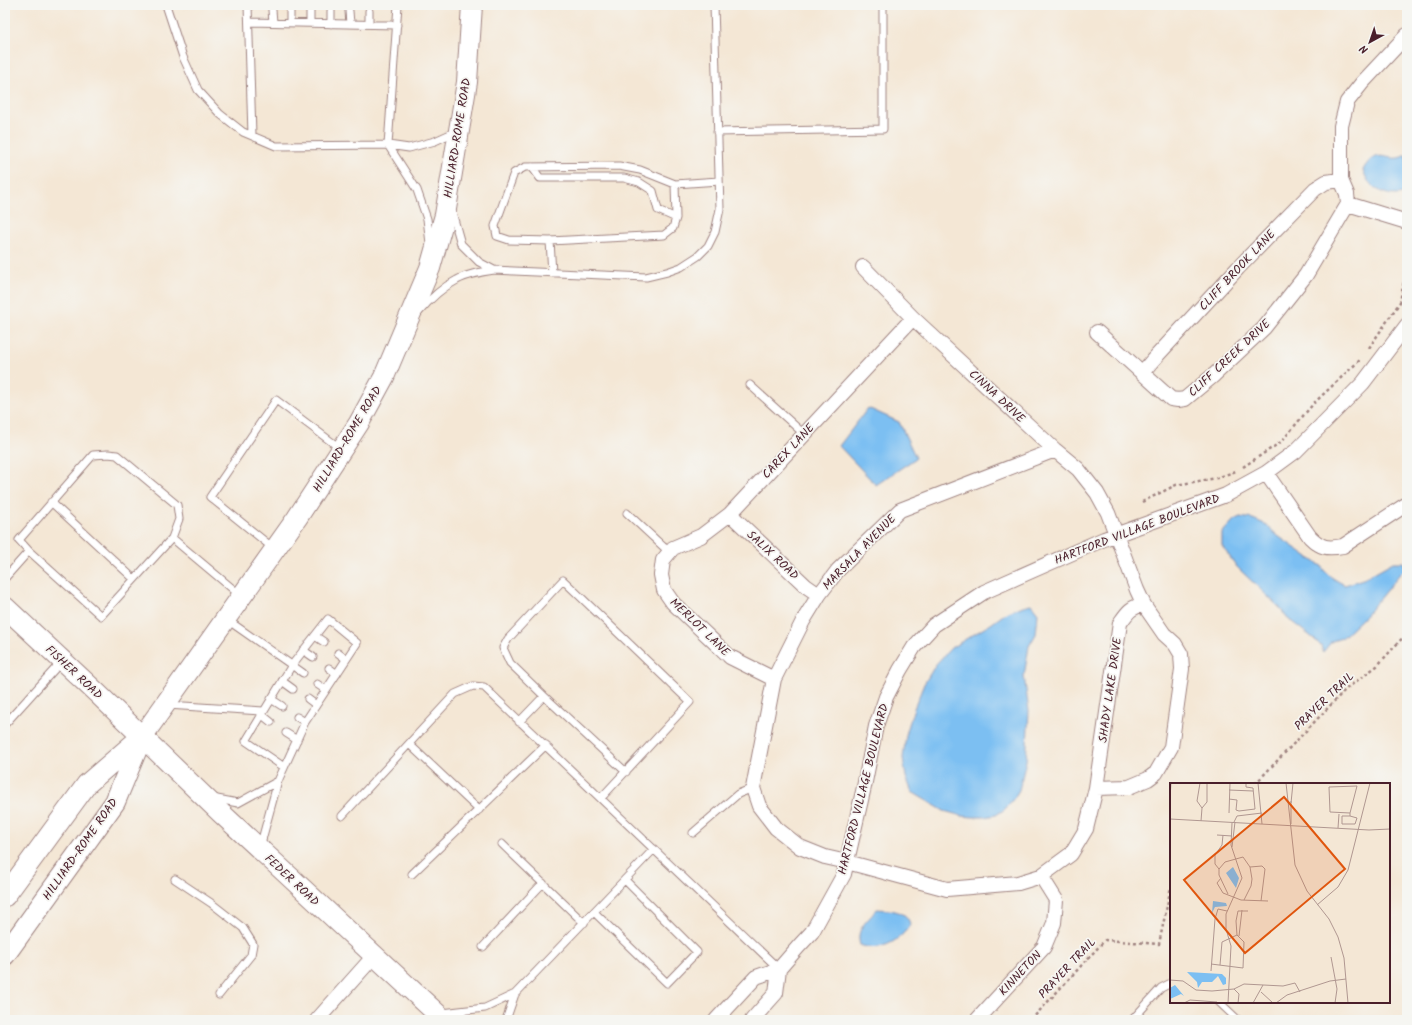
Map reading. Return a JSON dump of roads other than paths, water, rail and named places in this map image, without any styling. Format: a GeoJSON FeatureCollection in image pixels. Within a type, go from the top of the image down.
{"type":"FeatureCollection","features":[{"type":"Feature","properties":{"kind":"main road","name":"HILLIARD-ROME ROAD"},"geometry":{"type":"LineString","coordinates":[[5,955],[115,802],[142,737],[297,518],[342,449],[384,378],[430,268],[445,215],[467,82],[472,5]]}},
{"type":"Feature","properties":{"kind":"main road","name":"FISHER ROAD"},"geometry":{"type":"LineString","coordinates":[[5,607],[142,737]]}},
{"type":"Feature","properties":{"kind":"main road","name":"HILLIARD-ROME ROAD"},"geometry":{"type":"LineString","coordinates":[[5,896],[87,784],[142,737]]}},
{"type":"Feature","properties":{"kind":"main road","name":"FEDER ROAD"},"geometry":{"type":"LineString","coordinates":[[142,737],[259,849],[441,1017]]}},
{"type":"Feature","properties":{"kind":"street"},"geometry":{"type":"LineString","coordinates":[[1407,35],[1347,102],[1341,126],[1341,180],[1347,194],[1348,204],[1407,222]]}},
{"type":"Feature","properties":{"kind":"street","name":"CLIFF BROOK LANE"},"geometry":{"type":"LineString","coordinates":[[1142,373],[1238,268],[1315,189],[1326,182],[1341,180]]}},
{"type":"Feature","properties":{"kind":"street","name":"CLIFF CREEK DRIVE"},"geometry":{"type":"LineString","coordinates":[[1098,332],[1171,399],[1185,399],[1214,375],[1264,328],[1301,281],[1348,204]]}},
{"type":"Feature","properties":{"kind":"street","name":"CINNA DRIVE"},"geometry":{"type":"LineString","coordinates":[[863,267],[913,318],[1055,450],[1078,469],[1097,492],[1117,535]]}},
{"type":"Feature","properties":{"kind":"street","name":"CAREX LANE"},"geometry":{"type":"LineString","coordinates":[[669,552],[673,548],[700,536],[730,514],[913,318]]}},
{"type":"Feature","properties":{"kind":"street","name":"HARTFORD VILLAGE BOULEVARD"},"geometry":{"type":"LineString","coordinates":[[716,1020],[756,977],[779,969],[812,932],[844,874],[876,726],[886,697],[914,647],[934,625],[984,592],[1104,539],[1226,495],[1266,473],[1296,451],[1363,383],[1407,325]]}},
{"type":"Feature","properties":{"kind":"street","name":"MARSALA AVENUE"},"geometry":{"type":"LineString","coordinates":[[753,788],[774,679],[803,621],[819,595],[838,570],[900,510],[1055,450]]}},
{"type":"Feature","properties":{"kind":"street"},"geometry":{"type":"LineString","coordinates":[[1266,473],[1310,537],[1319,545],[1331,548],[1343,546],[1407,504]]}},
{"type":"Feature","properties":{"kind":"street","name":"SALIX ROAD"},"geometry":{"type":"LineString","coordinates":[[730,514],[806,586],[819,595]]}},
{"type":"Feature","properties":{"kind":"street"},"geometry":{"type":"LineString","coordinates":[[1096,788],[1129,787],[1148,779],[1156,773],[1171,747],[1182,670],[1181,654],[1164,634],[1144,605],[1117,535]]}},
{"type":"Feature","properties":{"kind":"street","name":"MERLOT LANE"},"geometry":{"type":"LineString","coordinates":[[669,552],[663,560],[660,575],[664,590],[673,603],[730,657],[774,679]]}},
{"type":"Feature","properties":{"kind":"street","name":"SHADY LAKE DRIVE"},"geometry":{"type":"LineString","coordinates":[[847,862],[947,889],[1018,883],[1041,876],[1072,854],[1086,830],[1096,788],[1120,623],[1127,613],[1136,605],[1144,605]]}},
{"type":"Feature","properties":{"kind":"street"},"geometry":{"type":"LineString","coordinates":[[753,788],[759,806],[776,828],[800,847],[825,857],[847,862]]}},
{"type":"Feature","properties":{"kind":"street","name":"KINNETON"},"geometry":{"type":"LineString","coordinates":[[977,1020],[1044,947],[1054,923],[1056,900],[1041,876]]}},
{"type":"Feature","properties":{"kind":"street"},"geometry":{"type":"LineString","coordinates":[[317,1020],[374,956]]}},
{"type":"Feature","properties":{"kind":"street"},"geometry":{"type":"LineString","coordinates":[[752,1020],[776,993],[779,969]]}},
{"type":"Feature","properties":{"kind":"lane"},"geometry":{"type":"LineString","coordinates":[[166,5],[183,57],[198,90],[220,114],[243,132],[276,146],[388,145],[408,148],[435,141],[459,130]]}},
{"type":"Feature","properties":{"kind":"lane"},"geometry":{"type":"LineString","coordinates":[[248,5],[252,135]]}},
{"type":"Feature","properties":{"kind":"lane"},"geometry":{"type":"LineString","coordinates":[[398,5],[388,145],[417,190],[427,219],[432,259]]}},
{"type":"Feature","properties":{"kind":"lane"},"geometry":{"type":"LineString","coordinates":[[402,334],[422,309],[438,293],[457,280],[473,274],[494,270],[646,277],[682,267],[698,256],[708,246],[716,232],[720,209],[714,5]]}},
{"type":"Feature","properties":{"kind":"lane"},"geometry":{"type":"LineString","coordinates":[[717,132],[883,129],[883,5]]}},
{"type":"Feature","properties":{"kind":"lane"},"geometry":{"type":"LineString","coordinates":[[272,10],[273,22]]}},
{"type":"Feature","properties":{"kind":"lane"},"geometry":{"type":"LineString","coordinates":[[290,10],[290,23]]}},
{"type":"Feature","properties":{"kind":"lane"},"geometry":{"type":"LineString","coordinates":[[310,10],[310,23]]}},
{"type":"Feature","properties":{"kind":"lane"},"geometry":{"type":"LineString","coordinates":[[331,11],[331,24]]}},
{"type":"Feature","properties":{"kind":"lane"},"geometry":{"type":"LineString","coordinates":[[350,11],[350,24]]}},
{"type":"Feature","properties":{"kind":"lane"},"geometry":{"type":"LineString","coordinates":[[369,11],[369,24]]}},
{"type":"Feature","properties":{"kind":"lane"},"geometry":{"type":"LineString","coordinates":[[249,22],[397,25]]}},
{"type":"Feature","properties":{"kind":"lane"},"geometry":{"type":"LineString","coordinates":[[675,184],[676,218],[673,228],[664,235],[550,241],[509,240],[497,236],[495,226],[514,173],[525,167],[619,166],[640,170],[675,184],[719,181]]}},
{"type":"Feature","properties":{"kind":"lane"},"geometry":{"type":"LineString","coordinates":[[532,167],[540,178],[624,178],[640,182],[653,191],[658,210],[676,218]]}},
{"type":"Feature","properties":{"kind":"lane"},"geometry":{"type":"LineString","coordinates":[[448,194],[461,244],[479,262],[494,270]]}},
{"type":"Feature","properties":{"kind":"lane"},"geometry":{"type":"LineString","coordinates":[[550,241],[552,273]]}},
{"type":"Feature","properties":{"kind":"lane"},"geometry":{"type":"LineString","coordinates":[[750,385],[804,434]]}},
{"type":"Feature","properties":{"kind":"lane"},"geometry":{"type":"LineString","coordinates":[[275,550],[210,497],[276,400],[342,449]]}},
{"type":"Feature","properties":{"kind":"lane"},"geometry":{"type":"LineString","coordinates":[[108,454],[117,455],[177,505],[179,519],[172,538],[101,616],[29,551],[19,540],[93,455],[108,454]]}},
{"type":"Feature","properties":{"kind":"lane"},"geometry":{"type":"LineString","coordinates":[[52,502],[134,580]]}},
{"type":"Feature","properties":{"kind":"lane"},"geometry":{"type":"LineString","coordinates":[[627,513],[669,552]]}},
{"type":"Feature","properties":{"kind":"lane"},"geometry":{"type":"LineString","coordinates":[[172,538],[242,596]]}},
{"type":"Feature","properties":{"kind":"lane"},"geometry":{"type":"LineString","coordinates":[[5,578],[29,551]]}},
{"type":"Feature","properties":{"kind":"lane"},"geometry":{"type":"LineString","coordinates":[[601,798],[626,772],[690,702],[563,580],[508,639],[503,648],[510,663],[626,772]]}},
{"type":"Feature","properties":{"kind":"lane"},"geometry":{"type":"LineString","coordinates":[[226,619],[303,673]]}},
{"type":"Feature","properties":{"kind":"lane"},"geometry":{"type":"LineString","coordinates":[[259,849],[278,781],[305,722],[357,644],[328,619],[292,665],[246,741],[284,767]]}},
{"type":"Feature","properties":{"kind":"lane"},"geometry":{"type":"LineString","coordinates":[[315,636],[324,642]]}},
{"type":"Feature","properties":{"kind":"lane"},"geometry":{"type":"LineString","coordinates":[[303,650],[313,657]]}},
{"type":"Feature","properties":{"kind":"lane"},"geometry":{"type":"LineString","coordinates":[[338,653],[346,659]]}},
{"type":"Feature","properties":{"kind":"lane"},"geometry":{"type":"LineString","coordinates":[[5,724],[62,661]]}},
{"type":"Feature","properties":{"kind":"lane"},"geometry":{"type":"LineString","coordinates":[[329,668],[337,674]]}},
{"type":"Feature","properties":{"kind":"lane"},"geometry":{"type":"LineString","coordinates":[[282,681],[293,689]]}},
{"type":"Feature","properties":{"kind":"lane"},"geometry":{"type":"LineString","coordinates":[[317,684],[326,690]]}},
{"type":"Feature","properties":{"kind":"lane"},"geometry":{"type":"LineString","coordinates":[[342,816],[455,694],[473,686],[484,687],[779,969]]}},
{"type":"Feature","properties":{"kind":"lane"},"geometry":{"type":"LineString","coordinates":[[519,722],[544,696]]}},
{"type":"Feature","properties":{"kind":"lane"},"geometry":{"type":"LineString","coordinates":[[271,698],[282,706]]}},
{"type":"Feature","properties":{"kind":"lane"},"geometry":{"type":"LineString","coordinates":[[308,699],[316,705]]}},
{"type":"Feature","properties":{"kind":"lane"},"geometry":{"type":"LineString","coordinates":[[165,705],[262,713],[271,722]]}},
{"type":"Feature","properties":{"kind":"lane"},"geometry":{"type":"LineString","coordinates":[[297,716],[305,722]]}},
{"type":"Feature","properties":{"kind":"lane"},"geometry":{"type":"LineString","coordinates":[[286,732],[297,740]]}},
{"type":"Feature","properties":{"kind":"lane"},"geometry":{"type":"LineString","coordinates":[[409,744],[479,810]]}},
{"type":"Feature","properties":{"kind":"lane"},"geometry":{"type":"LineString","coordinates":[[412,874],[546,746]]}},
{"type":"Feature","properties":{"kind":"lane"},"geometry":{"type":"LineString","coordinates":[[204,797],[238,803],[278,781]]}},
{"type":"Feature","properties":{"kind":"lane"},"geometry":{"type":"LineString","coordinates":[[693,833],[738,794],[753,788]]}},
{"type":"Feature","properties":{"kind":"lane"},"geometry":{"type":"LineString","coordinates":[[502,844],[584,923]]}},
{"type":"Feature","properties":{"kind":"lane"},"geometry":{"type":"LineString","coordinates":[[441,1017],[485,1008],[515,994],[654,849]]}},
{"type":"Feature","properties":{"kind":"lane"},"geometry":{"type":"LineString","coordinates":[[175,879],[212,903],[243,928],[253,944],[251,955],[219,995]]}},
{"type":"Feature","properties":{"kind":"lane"},"geometry":{"type":"LineString","coordinates":[[594,912],[667,983],[697,952],[625,880]]}},
{"type":"Feature","properties":{"kind":"lane"},"geometry":{"type":"LineString","coordinates":[[483,947],[543,883]]}},
{"type":"Feature","properties":{"kind":"lane"},"geometry":{"type":"LineString","coordinates":[[1132,1020],[1162,988],[1170,984]]}},
{"type":"Feature","properties":{"kind":"lane"},"geometry":{"type":"LineString","coordinates":[[506,1020],[515,994]]}},
{"type":"Feature","properties":{"kind":"lane"},"geometry":{"type":"LineString","coordinates":[[1220,1003],[1238,1020]]}},
{"type":"Feature","properties":{"kind":"water"},"geometry":{"type":"Polygon","coordinates":[[[1407,155],[1406,193],[1396,195],[1386,194],[1373,186],[1367,179],[1363,170],[1368,162],[1374,158],[1384,156],[1400,158],[1407,155]]]}},
{"type":"Feature","properties":{"kind":"water"},"geometry":{"type":"Polygon","coordinates":[[[868,408],[899,422],[916,458],[876,485],[839,446],[868,408]]]}},
{"type":"Feature","properties":{"kind":"water"},"geometry":{"type":"Polygon","coordinates":[[[1240,517],[1253,519],[1267,525],[1278,536],[1321,565],[1331,577],[1345,585],[1363,579],[1393,562],[1403,562],[1406,568],[1366,615],[1342,638],[1332,641],[1323,652],[1321,646],[1313,638],[1287,618],[1280,608],[1237,567],[1222,546],[1222,533],[1234,520],[1240,517]]]}},
{"type":"Feature","properties":{"kind":"water"},"geometry":{"type":"Polygon","coordinates":[[[1031,604],[1038,613],[1036,634],[1029,646],[1024,676],[1029,711],[1026,761],[1019,790],[1005,809],[996,815],[973,817],[962,816],[944,811],[912,792],[906,777],[903,758],[906,735],[913,711],[924,684],[936,664],[951,648],[991,624],[1006,613],[1031,604]]]}},
{"type":"Feature","properties":{"kind":"water"},"geometry":{"type":"Polygon","coordinates":[[[877,909],[898,912],[906,916],[910,925],[901,936],[888,944],[874,948],[860,945],[859,934],[861,929],[877,909]]]}}]}
